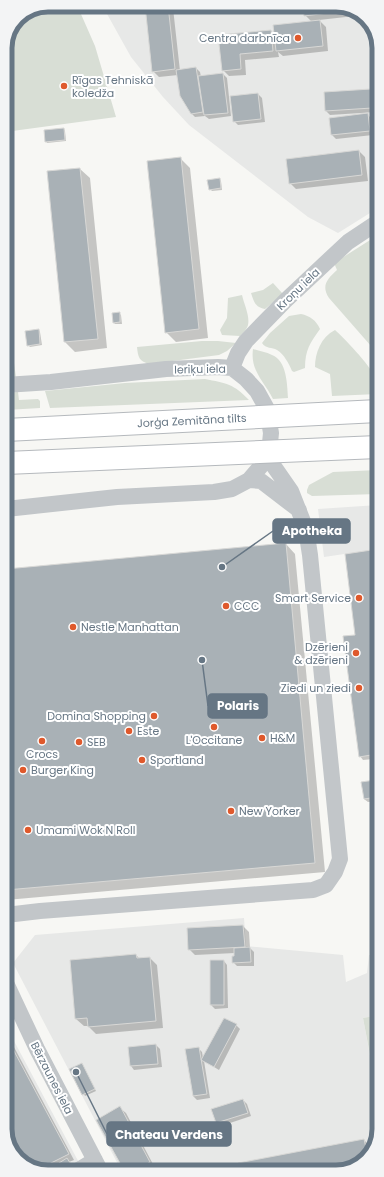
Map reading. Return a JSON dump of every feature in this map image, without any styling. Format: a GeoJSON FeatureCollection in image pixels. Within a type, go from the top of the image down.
{"type":"FeatureCollection","features":[{"type":"Feature","properties":{"kind":"main road","name":"Jorģa Zemitāna tilts"},"geometry":{"type":"LineString","coordinates":[[12,430],[372,412]]}},
{"type":"Feature","properties":{"kind":"main road"},"geometry":{"type":"LineString","coordinates":[[12,463],[372,447]]}},
{"type":"Feature","properties":{"kind":"street","name":"Kroņu iela"},"geometry":{"type":"LineString","coordinates":[[232,368],[238,353],[246,341],[285,301],[348,242],[372,226]]}},
{"type":"Feature","properties":{"kind":"street","name":"Ieriķu iela"},"geometry":{"type":"LineString","coordinates":[[12,385],[51,382],[166,369],[218,367],[232,368],[257,390],[267,409],[271,433],[270,443],[261,466],[249,480],[232,489],[214,492],[117,497],[12,508]]}},
{"type":"Feature","properties":{"kind":"street"},"geometry":{"type":"LineString","coordinates":[[12,915],[313,890],[326,886],[335,872],[340,859],[310,555],[306,529],[291,491],[266,455]]}},
{"type":"Feature","properties":{"kind":"street"},"geometry":{"type":"LineString","coordinates":[[249,480],[261,481],[299,510]]}},
{"type":"Feature","properties":{"kind":"street","name":"Bērzaunes iela"},"geometry":{"type":"LineString","coordinates":[[12,996],[37,1049],[97,1165]]}},
{"type":"Feature","properties":{"kind":"shaded area","name":"Rīgas Tehniskā koledža"},"geometry":{"type":"Polygon","coordinates":[[[48,12],[80,12],[95,46],[116,117],[12,131],[12,48],[18,28],[28,18],[48,12]]]}},
{"type":"Feature","properties":{"kind":"shaded area"},"geometry":{"type":"Polygon","coordinates":[[[106,12],[338,12],[354,17],[363,24],[372,43],[372,212],[338,233],[308,217],[189,125],[163,97],[131,57],[106,12]]]}},
{"type":"Feature","properties":{"kind":"shaded area"},"geometry":{"type":"Polygon","coordinates":[[[372,239],[372,347],[329,298],[325,290],[326,283],[330,276],[337,270],[334,263],[372,239]]]}},
{"type":"Feature","properties":{"kind":"shaded area"},"geometry":{"type":"Polygon","coordinates":[[[273,283],[283,294],[265,309],[259,307],[254,301],[251,293],[263,290],[273,283]]]}},
{"type":"Feature","properties":{"kind":"shaded area"},"geometry":{"type":"Polygon","coordinates":[[[242,295],[248,318],[247,328],[240,336],[222,335],[220,330],[227,318],[228,298],[242,295]]]}},
{"type":"Feature","properties":{"kind":"shaded area"},"geometry":{"type":"Polygon","coordinates":[[[301,314],[312,319],[317,323],[320,329],[313,338],[309,347],[306,356],[305,368],[294,372],[280,352],[265,346],[262,343],[270,333],[289,316],[301,314]]]}},
{"type":"Feature","properties":{"kind":"shaded area"},"geometry":{"type":"Polygon","coordinates":[[[335,330],[372,371],[372,394],[332,396],[330,374],[315,367],[316,356],[320,346],[330,333],[335,330]]]}},
{"type":"Feature","properties":{"kind":"shaded area"},"geometry":{"type":"Polygon","coordinates":[[[202,341],[236,343],[227,351],[219,355],[149,364],[141,360],[137,347],[202,341]]]}},
{"type":"Feature","properties":{"kind":"shaded area"},"geometry":{"type":"Polygon","coordinates":[[[253,349],[272,355],[281,362],[285,374],[288,398],[273,399],[258,376],[254,364],[253,349]]]}},
{"type":"Feature","properties":{"kind":"shaded area"},"geometry":{"type":"Polygon","coordinates":[[[12,363],[14,363],[16,377],[12,377],[12,363]]]}},
{"type":"Feature","properties":{"kind":"shaded area"},"geometry":{"type":"Polygon","coordinates":[[[205,379],[234,387],[249,400],[50,408],[45,391],[125,383],[205,379]]]}},
{"type":"Feature","properties":{"kind":"shaded area"},"geometry":{"type":"Polygon","coordinates":[[[12,392],[18,392],[19,400],[38,399],[40,401],[40,408],[12,410],[12,392]]]}},
{"type":"Feature","properties":{"kind":"shaded area"},"geometry":{"type":"Polygon","coordinates":[[[372,470],[372,494],[312,496],[307,493],[309,485],[333,472],[372,470]]]}},
{"type":"Feature","properties":{"kind":"shaded area"},"geometry":{"type":"Polygon","coordinates":[[[372,505],[372,550],[324,557],[318,509],[372,505]]]}},
{"type":"Feature","properties":{"kind":"shaded area"},"geometry":{"type":"Polygon","coordinates":[[[244,918],[246,946],[343,955],[346,982],[367,973],[369,955],[372,955],[372,1016],[363,1018],[372,1066],[372,1134],[365,1151],[356,1159],[341,1165],[118,1165],[13,963],[35,935],[244,918]]]}},
{"type":"Feature","properties":{"kind":"shaded area"},"geometry":{"type":"Polygon","coordinates":[[[372,1016],[372,1065],[363,1018],[372,1016]]]}},
{"type":"Feature","properties":{"kind":"shaded area"},"geometry":{"type":"Polygon","coordinates":[[[12,1037],[80,1165],[46,1165],[36,1163],[26,1158],[18,1149],[12,1134],[12,1037]]]}},
{"type":"Feature","properties":{"kind":"building"},"geometry":{"type":"Polygon","coordinates":[[[146,12],[169,12],[175,69],[152,72],[146,12]]]}},
{"type":"Feature","properties":{"kind":"building"},"geometry":{"type":"Polygon","coordinates":[[[304,12],[336,12],[304,16],[304,12]]]}},
{"type":"Feature","properties":{"kind":"building"},"geometry":{"type":"Polygon","coordinates":[[[320,20],[323,46],[276,51],[273,25],[320,20]]]}},
{"type":"Feature","properties":{"kind":"building"},"geometry":{"type":"Polygon","coordinates":[[[271,30],[273,51],[240,54],[241,69],[222,71],[218,35],[271,30]]]}},
{"type":"Feature","properties":{"kind":"building"},"geometry":{"type":"Polygon","coordinates":[[[196,67],[203,112],[191,114],[180,96],[176,70],[196,67]]]}},
{"type":"Feature","properties":{"kind":"building"},"geometry":{"type":"Polygon","coordinates":[[[223,73],[228,113],[204,115],[198,76],[223,73]]]}},
{"type":"Feature","properties":{"kind":"building"},"geometry":{"type":"Polygon","coordinates":[[[371,89],[372,108],[325,111],[324,92],[371,89]]]}},
{"type":"Feature","properties":{"kind":"building"},"geometry":{"type":"Polygon","coordinates":[[[258,93],[261,119],[233,122],[230,96],[258,93]]]}},
{"type":"Feature","properties":{"kind":"building"},"geometry":{"type":"Polygon","coordinates":[[[368,113],[370,131],[331,135],[329,118],[368,113]]]}},
{"type":"Feature","properties":{"kind":"building"},"geometry":{"type":"Polygon","coordinates":[[[64,128],[65,140],[45,142],[44,130],[64,128]]]}},
{"type":"Feature","properties":{"kind":"building"},"geometry":{"type":"Polygon","coordinates":[[[359,150],[362,175],[289,184],[286,159],[359,150]]]}},
{"type":"Feature","properties":{"kind":"building"},"geometry":{"type":"Polygon","coordinates":[[[181,157],[199,329],[165,333],[147,161],[181,157]]]}},
{"type":"Feature","properties":{"kind":"building"},"geometry":{"type":"Polygon","coordinates":[[[80,168],[98,339],[64,342],[47,171],[80,168]]]}},
{"type":"Feature","properties":{"kind":"building"},"geometry":{"type":"Polygon","coordinates":[[[220,178],[221,188],[209,190],[207,180],[220,178]]]}},
{"type":"Feature","properties":{"kind":"building"},"geometry":{"type":"Polygon","coordinates":[[[120,312],[120,322],[113,323],[112,313],[120,312]]]}},
{"type":"Feature","properties":{"kind":"building"},"geometry":{"type":"Polygon","coordinates":[[[39,329],[40,344],[27,346],[25,331],[39,329]]]}},
{"type":"Feature","properties":{"kind":"building","name":"Domina Shopping"},"geometry":{"type":"Polygon","coordinates":[[[286,543],[315,863],[12,889],[12,568],[286,543]]]}},
{"type":"Feature","properties":{"kind":"building"},"geometry":{"type":"Polygon","coordinates":[[[372,550],[372,761],[371,755],[359,757],[343,636],[355,635],[345,554],[372,550]]]}},
{"type":"Feature","properties":{"kind":"building"},"geometry":{"type":"Polygon","coordinates":[[[372,780],[372,798],[364,799],[361,782],[372,780]]]}},
{"type":"Feature","properties":{"kind":"building"},"geometry":{"type":"Polygon","coordinates":[[[243,925],[245,947],[188,950],[187,928],[243,925]]]}},
{"type":"Feature","properties":{"kind":"building"},"geometry":{"type":"Polygon","coordinates":[[[250,947],[251,962],[232,963],[234,948],[250,947]]]}},
{"type":"Feature","properties":{"kind":"building"},"geometry":{"type":"Polygon","coordinates":[[[136,954],[137,958],[150,957],[156,1021],[88,1027],[87,1018],[75,1019],[70,960],[136,954]]]}},
{"type":"Feature","properties":{"kind":"building"},"geometry":{"type":"Polygon","coordinates":[[[210,960],[224,960],[224,1005],[210,1005],[210,960]]]}},
{"type":"Feature","properties":{"kind":"building"},"geometry":{"type":"Polygon","coordinates":[[[224,1018],[237,1024],[214,1067],[201,1060],[224,1018]]]}},
{"type":"Feature","properties":{"kind":"building"},"geometry":{"type":"Polygon","coordinates":[[[156,1044],[158,1064],[130,1066],[128,1047],[156,1044]]]}},
{"type":"Feature","properties":{"kind":"building"},"geometry":{"type":"Polygon","coordinates":[[[12,1047],[69,1154],[46,1165],[36,1163],[26,1158],[18,1149],[12,1134],[12,1047]]]}},
{"type":"Feature","properties":{"kind":"building"},"geometry":{"type":"Polygon","coordinates":[[[199,1047],[207,1094],[193,1096],[185,1049],[199,1047]]]}},
{"type":"Feature","properties":{"kind":"building"},"geometry":{"type":"Polygon","coordinates":[[[82,1063],[95,1089],[82,1095],[69,1069],[82,1063]]]}},
{"type":"Feature","properties":{"kind":"building"},"geometry":{"type":"Polygon","coordinates":[[[243,1099],[248,1113],[216,1123],[211,1109],[243,1099]]]}},
{"type":"Feature","properties":{"kind":"building"},"geometry":{"type":"Polygon","coordinates":[[[120,1106],[150,1162],[145,1165],[121,1165],[96,1120],[120,1106]]]}},
{"type":"Feature","properties":{"kind":"building"},"geometry":{"type":"Polygon","coordinates":[[[364,1139],[366,1149],[356,1159],[341,1165],[238,1165],[238,1163],[364,1139]]]}},
{"type":"Feature","properties":{"kind":"building"},"geometry":{"type":"Polygon","coordinates":[[[67,1158],[71,1165],[60,1165],[59,1163],[67,1158]]]}},
{"type":"Feature","properties":{"kind":"place","name":"Centra darbnīca"},"geometry":{"type":"Point","coordinates":[298,38]}},
{"type":"Feature","properties":{"kind":"place","name":"Rīgas Tehniskā koledža"},"geometry":{"type":"Point","coordinates":[64,86]}},
{"type":"Feature","properties":{"kind":"place","name":"Apotheka"},"geometry":{"type":"Point","coordinates":[222,567]}},
{"type":"Feature","properties":{"kind":"place","name":"Smart Service"},"geometry":{"type":"Point","coordinates":[359,598]}},
{"type":"Feature","properties":{"kind":"place","name":"CCC"},"geometry":{"type":"Point","coordinates":[226,606]}},
{"type":"Feature","properties":{"kind":"place","name":"Nestle Manhattan"},"geometry":{"type":"Point","coordinates":[73,627]}},
{"type":"Feature","properties":{"kind":"place","name":"Dzērieni & dzērieni"},"geometry":{"type":"Point","coordinates":[356,653]}},
{"type":"Feature","properties":{"kind":"place","name":"Polaris"},"geometry":{"type":"Point","coordinates":[202,660]}},
{"type":"Feature","properties":{"kind":"place","name":"Ziedi un ziedi"},"geometry":{"type":"Point","coordinates":[359,688]}},
{"type":"Feature","properties":{"kind":"place","name":"Domina Shopping"},"geometry":{"type":"Point","coordinates":[154,716]}},
{"type":"Feature","properties":{"kind":"place","name":"L'Occitane"},"geometry":{"type":"Point","coordinates":[214,727]}},
{"type":"Feature","properties":{"kind":"place","name":"Este"},"geometry":{"type":"Point","coordinates":[129,731]}},
{"type":"Feature","properties":{"kind":"place","name":"H&M"},"geometry":{"type":"Point","coordinates":[262,738]}},
{"type":"Feature","properties":{"kind":"place","name":"Crocs"},"geometry":{"type":"Point","coordinates":[42,741]}},
{"type":"Feature","properties":{"kind":"place","name":"SEB"},"geometry":{"type":"Point","coordinates":[79,742]}},
{"type":"Feature","properties":{"kind":"place","name":"Sportland"},"geometry":{"type":"Point","coordinates":[142,760]}},
{"type":"Feature","properties":{"kind":"place","name":"Burger King"},"geometry":{"type":"Point","coordinates":[23,770]}},
{"type":"Feature","properties":{"kind":"place","name":"New Yorker"},"geometry":{"type":"Point","coordinates":[231,811]}},
{"type":"Feature","properties":{"kind":"place","name":"Umami Wok N Roll"},"geometry":{"type":"Point","coordinates":[28,830]}},
{"type":"Feature","properties":{"kind":"place","name":"Chateau Verdens"},"geometry":{"type":"Point","coordinates":[76,1072]}}]}
